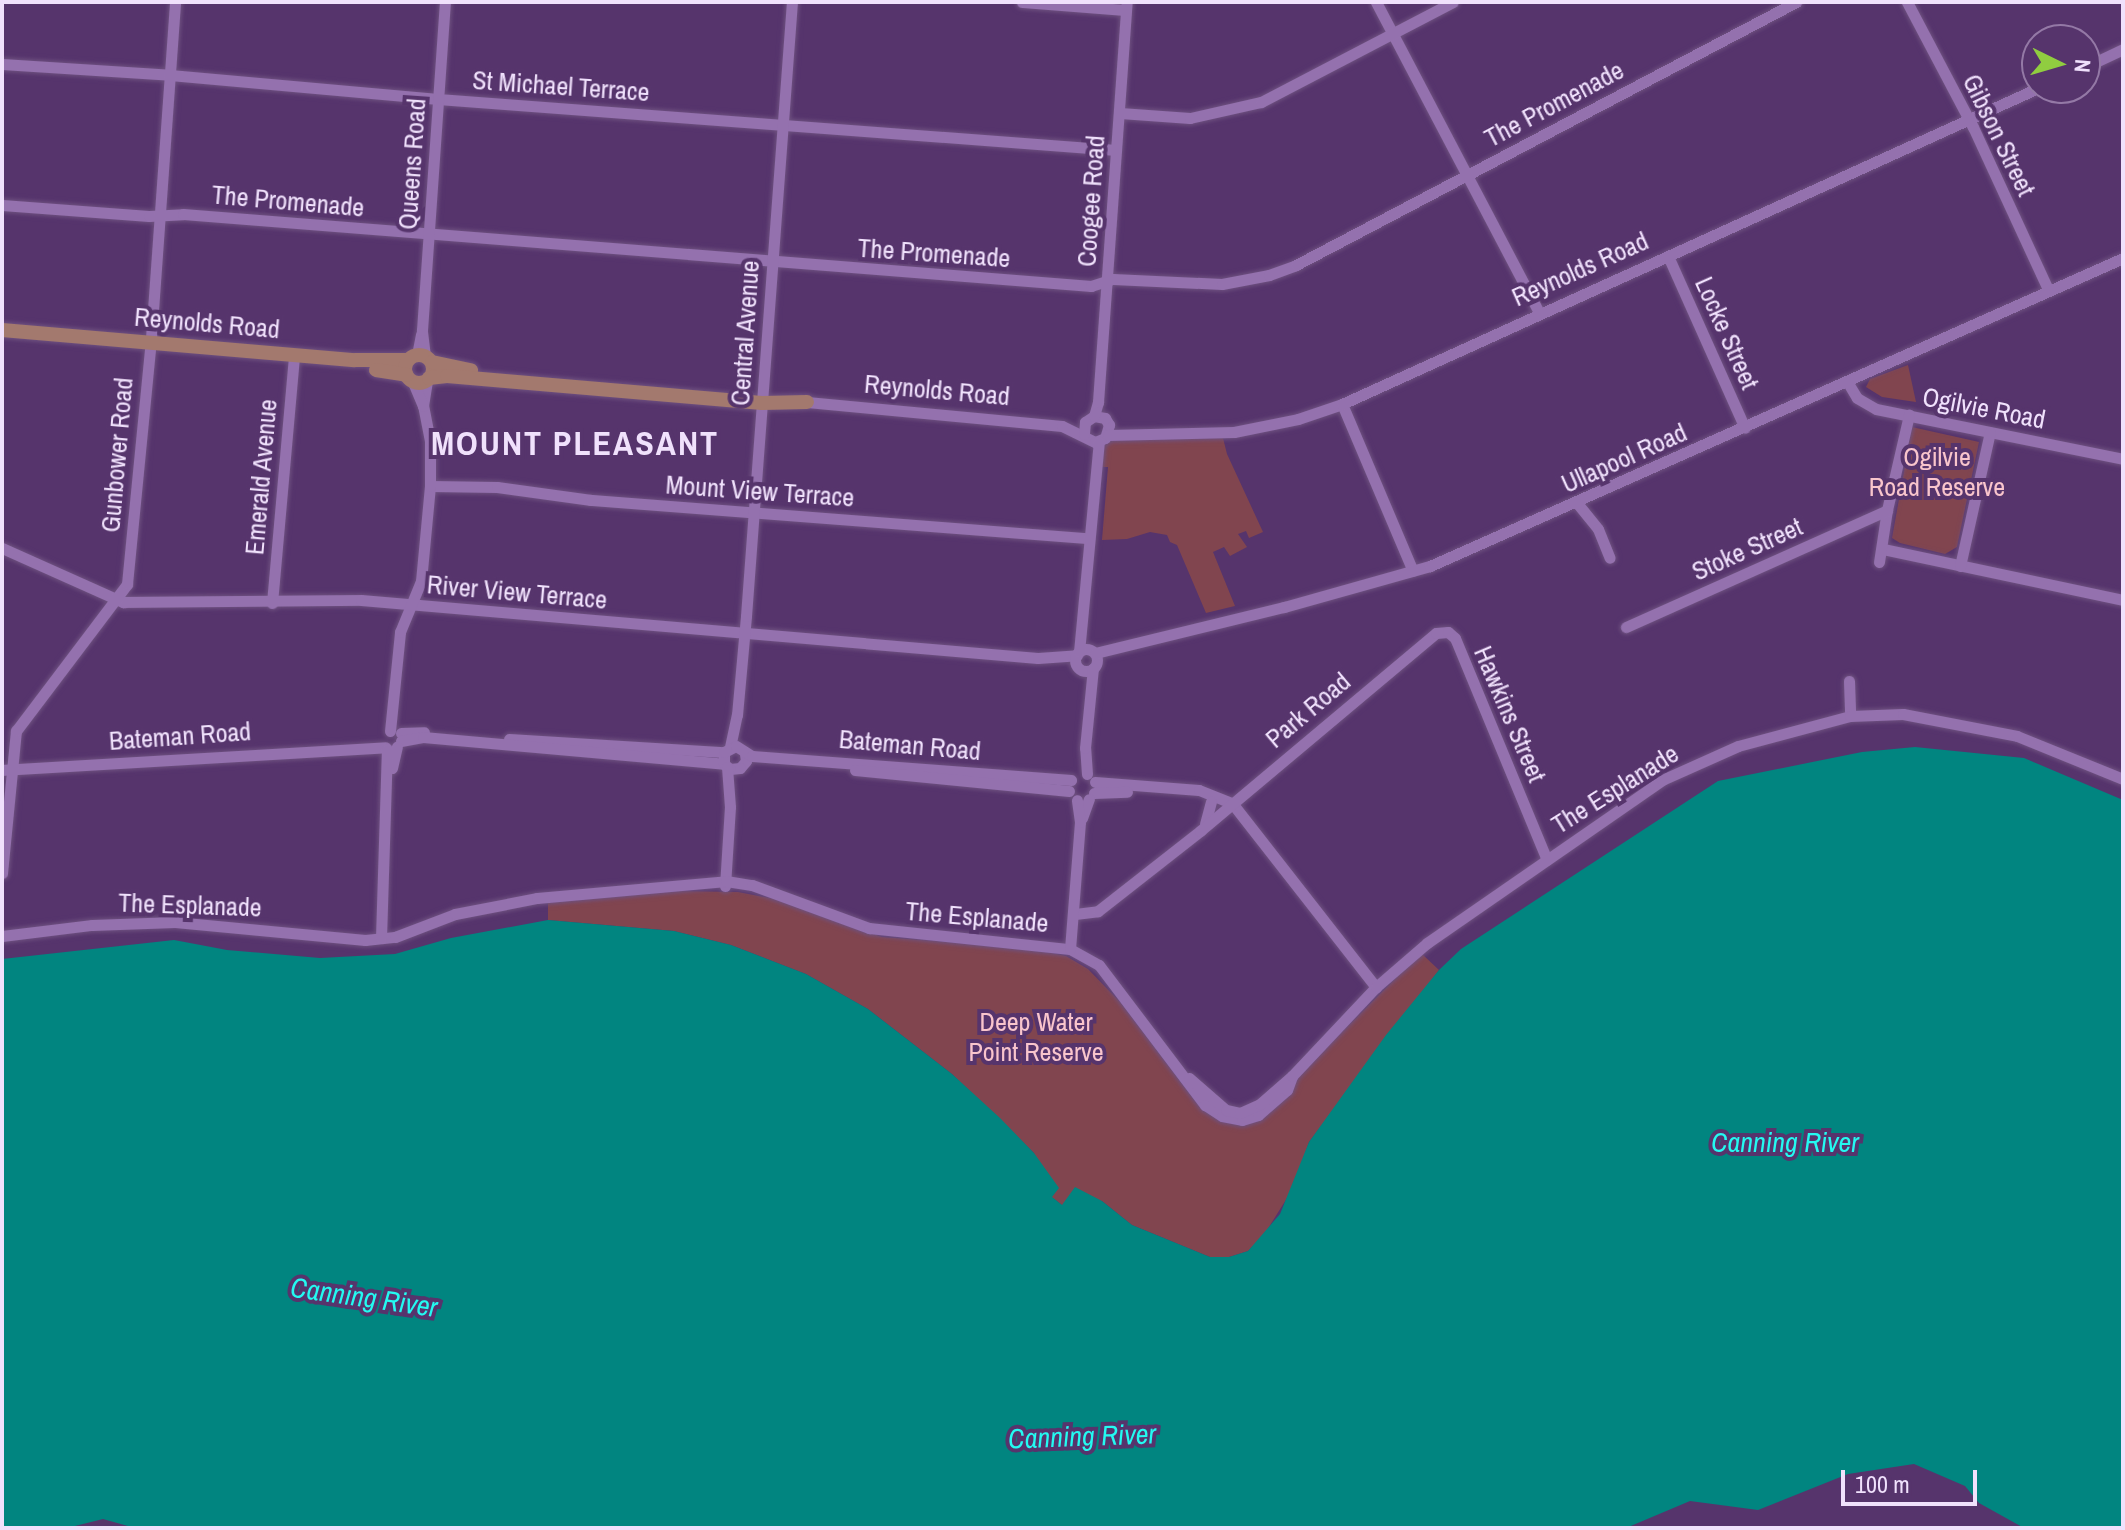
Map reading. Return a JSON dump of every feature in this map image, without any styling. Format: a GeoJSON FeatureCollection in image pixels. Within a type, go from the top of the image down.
{"type":"FeatureCollection","features":[{"type":"Feature","properties":{"kind":"main road","name":"Reynolds Road"},"geometry":{"type":"LineString","coordinates":[[2,330],[149,347],[390,363],[478,375],[807,402]]}},
{"type":"Feature","properties":{"kind":"main road","name":"Reynolds Road"},"geometry":{"type":"LineString","coordinates":[[2,337],[86,341]]}},
{"type":"Feature","properties":{"kind":"street","name":"Gunbower Road"},"geometry":{"type":"LineString","coordinates":[[2,873],[6,770],[19,725],[127,583],[161,214],[175,2]]}},
{"type":"Feature","properties":{"kind":"street","name":"Queens Road"},"geometry":{"type":"LineString","coordinates":[[382,935],[388,788],[400,632],[421,581],[430,486],[430,441],[420,368],[445,2]]}},
{"type":"Feature","properties":{"kind":"street","name":"Central Avenue"},"geometry":{"type":"LineString","coordinates":[[725,884],[792,2]]}},
{"type":"Feature","properties":{"kind":"street"},"geometry":{"type":"LineString","coordinates":[[1022,2],[1127,6]]}},
{"type":"Feature","properties":{"kind":"street"},"geometry":{"type":"LineString","coordinates":[[1376,2],[1540,314]]}},
{"type":"Feature","properties":{"kind":"street"},"geometry":{"type":"LineString","coordinates":[[1120,113],[1190,118],[1249,105],[1453,2]]}},
{"type":"Feature","properties":{"kind":"street","name":"The Promenade"},"geometry":{"type":"LineString","coordinates":[[2,205],[149,216],[161,214],[1091,286],[1113,279],[1222,284],[1269,275],[1296,265],[1796,2]]}},
{"type":"Feature","properties":{"kind":"street","name":"Gibson Street"},"geometry":{"type":"LineString","coordinates":[[1907,2],[1969,120],[2048,289]]}},
{"type":"Feature","properties":{"kind":"street","name":"Coogee Road"},"geometry":{"type":"LineString","coordinates":[[1070,949],[1090,694],[1082,621],[1127,6]]}},
{"type":"Feature","properties":{"kind":"street"},"geometry":{"type":"LineString","coordinates":[[2101,59],[2123,49]]}},
{"type":"Feature","properties":{"kind":"street","name":"St Michael Terrace"},"geometry":{"type":"LineString","coordinates":[[2,64],[1116,150]]}},
{"type":"Feature","properties":{"kind":"street","name":"Reynolds Road"},"geometry":{"type":"LineString","coordinates":[[807,402],[1174,435],[1234,432],[1298,419],[1342,404],[2021,96]]}},
{"type":"Feature","properties":{"kind":"street","name":"Locke Street"},"geometry":{"type":"LineString","coordinates":[[1668,256],[1745,428]]}},
{"type":"Feature","properties":{"kind":"street","name":"Ullapool Road"},"geometry":{"type":"LineString","coordinates":[[1086,660],[1413,571],[1577,503],[1848,383],[2048,289],[2123,258]]}},
{"type":"Feature","properties":{"kind":"street","name":"Emerald Avenue"},"geometry":{"type":"LineString","coordinates":[[272,603],[293,358]]}},
{"type":"Feature","properties":{"kind":"street","name":"Ogilvie Road"},"geometry":{"type":"LineString","coordinates":[[1848,383],[1857,398],[1868,406],[2123,459]]}},
{"type":"Feature","properties":{"kind":"street"},"geometry":{"type":"LineString","coordinates":[[1342,404],[1413,571]]}},
{"type":"Feature","properties":{"kind":"street"},"geometry":{"type":"LineString","coordinates":[[1879,562],[1887,510],[1909,415]]}},
{"type":"Feature","properties":{"kind":"street"},"geometry":{"type":"LineString","coordinates":[[1960,566],[1990,432]]}},
{"type":"Feature","properties":{"kind":"street","name":"Mount View Terrace"},"geometry":{"type":"LineString","coordinates":[[430,486],[497,487],[591,500],[1088,538]]}},
{"type":"Feature","properties":{"kind":"street"},"geometry":{"type":"LineString","coordinates":[[1577,503],[1598,529],[1610,558]]}},
{"type":"Feature","properties":{"kind":"street","name":"Stoke Street"},"geometry":{"type":"LineString","coordinates":[[1626,627],[1887,510]]}},
{"type":"Feature","properties":{"kind":"street","name":"River View Terrace"},"geometry":{"type":"LineString","coordinates":[[2,548],[116,601],[272,603],[361,600],[1086,660]]}},
{"type":"Feature","properties":{"kind":"street"},"geometry":{"type":"LineString","coordinates":[[1883,549],[2123,600]]}},
{"type":"Feature","properties":{"kind":"street","name":"Park Road"},"geometry":{"type":"LineString","coordinates":[[1075,914],[1098,911],[1200,831],[1436,633],[1448,632]]}},
{"type":"Feature","properties":{"kind":"street","name":"Hawkins Street"},"geometry":{"type":"LineString","coordinates":[[1448,632],[1455,638],[1547,860]]}},
{"type":"Feature","properties":{"kind":"street"},"geometry":{"type":"LineString","coordinates":[[1849,681],[1850,716]]}},
{"type":"Feature","properties":{"kind":"street","name":"The Esplanade"},"geometry":{"type":"LineString","coordinates":[[2,936],[175,922],[382,935],[455,914],[537,898],[635,888],[752,885],[869,928],[1070,949],[1099,965],[1185,1076],[1193,1091],[1215,1113],[1242,1120],[1258,1115],[1278,1100],[1287,1090],[1292,1076],[1376,987],[1427,943],[1685,768],[1738,746],[1850,716],[1903,714],[2017,736],[2123,779]]}},
{"type":"Feature","properties":{"kind":"street","name":"Bateman Road"},"geometry":{"type":"LineString","coordinates":[[6,770],[360,745],[393,739],[734,758],[1157,793],[1229,805]]}},
{"type":"Feature","properties":{"kind":"street","name":"Bateman Road"},"geometry":{"type":"LineString","coordinates":[[1082,787],[1199,790],[1229,805],[1376,987]]}},
{"type":"Feature","properties":{"kind":"street"},"geometry":{"type":"LineString","coordinates":[[1200,831],[1209,819],[1211,802]]}},
{"type":"Feature","properties":{"kind":"street","name":"The Esplanade"},"geometry":{"type":"LineString","coordinates":[[2,929],[31,932]]}},
{"type":"Feature","properties":{"kind":"green space"},"geometry":{"type":"Polygon","coordinates":[[[1908,365],[1916,402],[1882,397],[1866,387],[1870,379],[1908,365]]]}},
{"type":"Feature","properties":{"kind":"green space","name":"Ogilvie Road Reserve"},"geometry":{"type":"Polygon","coordinates":[[[1912,427],[1979,442],[1957,547],[1945,554],[1900,543],[1892,538],[1912,427]]]}},
{"type":"Feature","properties":{"kind":"green space"},"geometry":{"type":"Polygon","coordinates":[[[1222,434],[1227,454],[1263,532],[1249,538],[1246,531],[1238,534],[1247,547],[1230,556],[1224,547],[1213,552],[1235,606],[1206,613],[1177,545],[1170,542],[1167,535],[1150,532],[1127,539],[1102,540],[1108,467],[1094,467],[1108,435],[1222,434]]]}},
{"type":"Feature","properties":{"kind":"green space","name":"Deep Water Point Reserve"},"geometry":{"type":"Polygon","coordinates":[[[675,891],[738,892],[780,900],[882,937],[1027,948],[1066,956],[1088,969],[1120,1002],[1195,1101],[1241,1118],[1269,1105],[1421,953],[1439,970],[1309,1142],[1292,1190],[1264,1235],[1248,1251],[1229,1257],[1210,1257],[1132,1225],[1102,1201],[1063,1206],[1051,1197],[1034,1153],[952,1074],[868,1009],[806,974],[731,945],[674,931],[548,920],[548,900],[675,891]]]}},
{"type":"Feature","properties":{"kind":"water","name":"Canning River"},"geometry":{"type":"Polygon","coordinates":[[[1915,747],[2024,758],[2123,800],[2123,1528],[2024,1528],[1979,1503],[1965,1486],[1914,1464],[1848,1474],[1758,1510],[1690,1501],[1626,1528],[135,1528],[103,1519],[67,1528],[2,1528],[2,959],[174,940],[227,950],[320,958],[395,954],[451,938],[548,920],[674,931],[731,945],[806,974],[868,1009],[952,1074],[1000,1118],[1034,1153],[1059,1188],[1052,1197],[1062,1205],[1075,1187],[1102,1201],[1132,1225],[1210,1257],[1229,1257],[1248,1251],[1280,1214],[1309,1142],[1386,1035],[1439,970],[1461,949],[1718,781],[1862,752],[1915,747]]]}},
{"type":"Feature","properties":{"kind":"district","name":"MOUNT PLEASANT"},"geometry":{"type":"Point","coordinates":[575,444]}}]}
